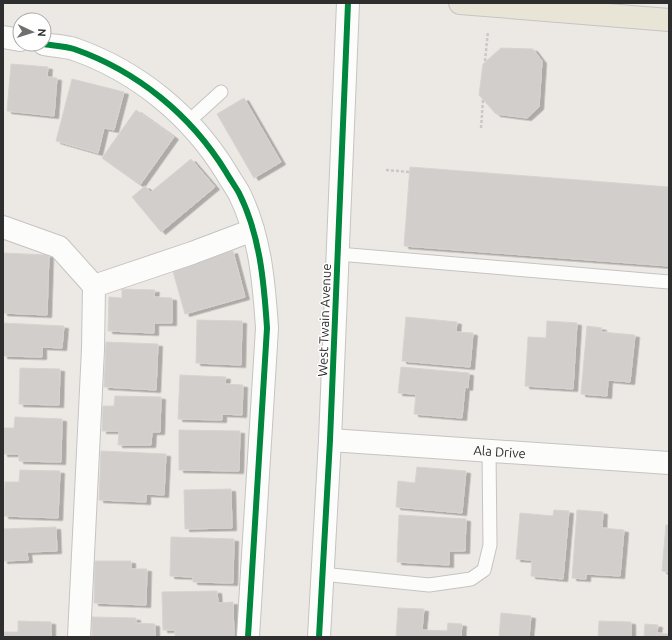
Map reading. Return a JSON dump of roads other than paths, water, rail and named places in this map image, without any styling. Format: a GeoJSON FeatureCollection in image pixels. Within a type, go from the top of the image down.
{"type":"FeatureCollection","features":[{"type":"Feature","properties":{"kind":"main road"},"geometry":{"type":"LineString","coordinates":[[460,3],[665,18]]}},
{"type":"Feature","properties":{"kind":"street","name":"West Twain Avenue"},"geometry":{"type":"LineString","coordinates":[[319,637],[330,440],[348,3]]}},
{"type":"Feature","properties":{"kind":"street"},"geometry":{"type":"LineString","coordinates":[[52,45],[73,49],[116,67],[157,94],[188,122],[215,154],[239,193],[253,230],[260,259],[267,328],[248,637]]}},
{"type":"Feature","properties":{"kind":"street"},"geometry":{"type":"LineString","coordinates":[[3,227],[59,247],[94,286],[93,349],[79,637]]}},
{"type":"Feature","properties":{"kind":"street"},"geometry":{"type":"LineString","coordinates":[[94,286],[186,256],[253,230]]}},
{"type":"Feature","properties":{"kind":"street","name":"Ala Drive"},"geometry":{"type":"LineString","coordinates":[[330,440],[669,463]]}},
{"type":"Feature","properties":{"kind":"lane"},"geometry":{"type":"LineString","coordinates":[[188,122],[221,92]]}},
{"type":"Feature","properties":{"kind":"lane"},"geometry":{"type":"LineString","coordinates":[[338,254],[669,282]]}},
{"type":"Feature","properties":{"kind":"lane"},"geometry":{"type":"LineString","coordinates":[[322,574],[429,585],[471,579],[484,570],[490,545],[489,451]]}}]}
